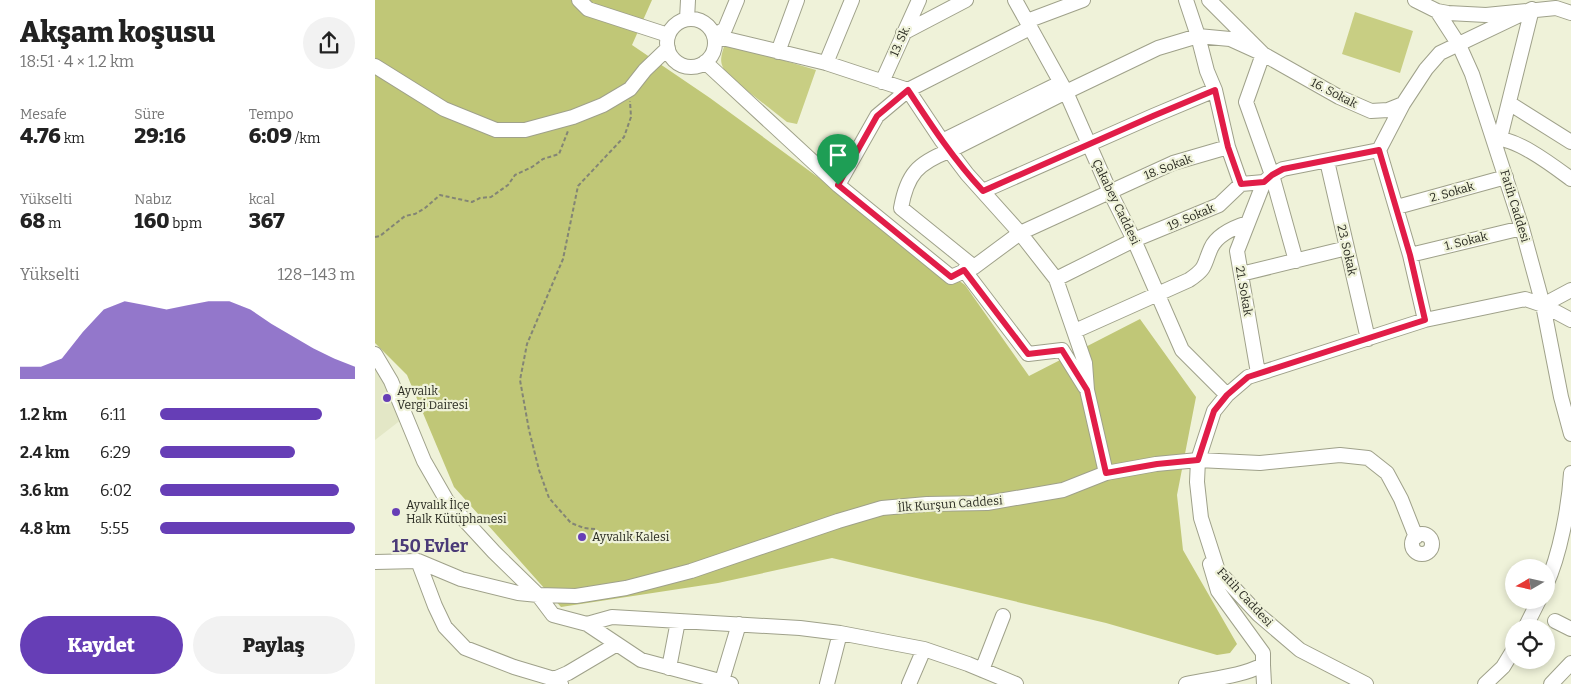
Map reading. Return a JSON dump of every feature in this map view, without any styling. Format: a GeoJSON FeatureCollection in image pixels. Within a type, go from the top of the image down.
{"type":"FeatureCollection","features":[{"type":"Feature","properties":{"kind":"street"},"geometry":{"type":"LineString","coordinates":[[579,0],[588,9],[668,41]]}},
{"type":"Feature","properties":{"kind":"street"},"geometry":{"type":"LineString","coordinates":[[687,0],[687,19]]}},
{"type":"Feature","properties":{"kind":"street"},"geometry":{"type":"LineString","coordinates":[[714,36],[725,29],[737,0]]}},
{"type":"Feature","properties":{"kind":"street"},"geometry":{"type":"LineString","coordinates":[[779,52],[797,0]]}},
{"type":"Feature","properties":{"kind":"street"},"geometry":{"type":"LineString","coordinates":[[827,63],[853,0]]}},
{"type":"Feature","properties":{"kind":"street","name":"13. Sk."},"geometry":{"type":"LineString","coordinates":[[882,82],[919,0]]}},
{"type":"Feature","properties":{"kind":"street"},"geometry":{"type":"LineString","coordinates":[[903,33],[966,0]]}},
{"type":"Feature","properties":{"kind":"street","name":"Çakabey Caddesi"},"geometry":{"type":"LineString","coordinates":[[1015,0],[1063,88],[1110,192],[1135,240],[1182,350],[1227,395]]}},
{"type":"Feature","properties":{"kind":"street"},"geometry":{"type":"LineString","coordinates":[[838,185],[877,116],[908,90],[1029,24],[1083,0]]}},
{"type":"Feature","properties":{"kind":"street"},"geometry":{"type":"LineString","coordinates":[[1186,0],[1207,71],[1215,90],[1228,147],[1241,184],[1268,179],[1283,169],[1379,150]]}},
{"type":"Feature","properties":{"kind":"street","name":"16. Sokak"},"geometry":{"type":"LineString","coordinates":[[1209,0],[1263,54],[1339,97],[1371,110],[1388,110],[1403,104]]}},
{"type":"Feature","properties":{"kind":"street"},"geometry":{"type":"LineString","coordinates":[[1415,0],[1437,11],[1448,13],[1486,15],[1556,8],[1571,13]]}},
{"type":"Feature","properties":{"kind":"street"},"geometry":{"type":"LineString","coordinates":[[1425,320],[1410,255],[1379,150],[1403,104],[1426,69],[1440,53],[1532,9]]}},
{"type":"Feature","properties":{"kind":"street"},"geometry":{"type":"LineString","coordinates":[[1532,9],[1509,103],[1496,138],[1533,153],[1571,179]]}},
{"type":"Feature","properties":{"kind":"street","name":"Fatih Caddesi"},"geometry":{"type":"LineString","coordinates":[[1437,11],[1459,45],[1496,138],[1543,305],[1561,397],[1571,434]]}},
{"type":"Feature","properties":{"kind":"street"},"geometry":{"type":"LineString","coordinates":[[375,66],[444,109],[496,130],[525,130],[573,117],[603,105],[630,89],[668,41],[675,24],[687,19],[694,19],[706,24],[714,36],[713,50],[705,62],[698,66],[683,65],[676,61],[671,55],[668,41]]}},
{"type":"Feature","properties":{"kind":"street"},"geometry":{"type":"LineString","coordinates":[[714,36],[827,63],[908,90],[967,174],[1020,233],[1056,279],[1085,364],[1087,390],[1106,473]]}},
{"type":"Feature","properties":{"kind":"street"},"geometry":{"type":"LineString","coordinates":[[1087,390],[1062,350],[1028,354],[969,268],[901,208],[903,192],[915,170],[946,146],[1063,88],[1158,48],[1198,36],[1230,39],[1263,54],[1246,102],[1268,179],[1296,261]]}},
{"type":"Feature","properties":{"kind":"street"},"geometry":{"type":"LineString","coordinates":[[705,62],[838,185],[951,277],[969,268]]}},
{"type":"Feature","properties":{"kind":"street"},"geometry":{"type":"LineString","coordinates":[[983,191],[1215,90]]}},
{"type":"Feature","properties":{"kind":"street"},"geometry":{"type":"LineString","coordinates":[[1509,103],[1571,142]]}},
{"type":"Feature","properties":{"kind":"street","name":"18. Sokak"},"geometry":{"type":"LineString","coordinates":[[969,268],[1020,233],[1173,163],[1228,147]]}},
{"type":"Feature","properties":{"kind":"street","name":"23. Sokak"},"geometry":{"type":"LineString","coordinates":[[1327,161],[1368,339]]}},
{"type":"Feature","properties":{"kind":"street","name":"2. Sokak"},"geometry":{"type":"LineString","coordinates":[[1397,207],[1506,176]]}},
{"type":"Feature","properties":{"kind":"street","name":"21. Sokak"},"geometry":{"type":"LineString","coordinates":[[1258,374],[1237,251],[1268,179]]}},
{"type":"Feature","properties":{"kind":"street","name":"19. Sokak"},"geometry":{"type":"LineString","coordinates":[[1056,279],[1135,240],[1219,205],[1241,184]]}},
{"type":"Feature","properties":{"kind":"street"},"geometry":{"type":"LineString","coordinates":[[1075,331],[1201,273],[1214,243],[1234,228],[1248,223]]}},
{"type":"Feature","properties":{"kind":"street","name":"1. Sokak"},"geometry":{"type":"LineString","coordinates":[[1410,255],[1522,228]]}},
{"type":"Feature","properties":{"kind":"street"},"geometry":{"type":"LineString","coordinates":[[1241,274],[1347,248]]}},
{"type":"Feature","properties":{"kind":"street"},"geometry":{"type":"LineString","coordinates":[[1543,305],[1571,290]]}},
{"type":"Feature","properties":{"kind":"street"},"geometry":{"type":"LineString","coordinates":[[1198,460],[1214,411],[1227,395],[1248,377],[1425,320],[1525,299],[1543,305],[1571,320]]}},
{"type":"Feature","properties":{"kind":"street"},"geometry":{"type":"LineString","coordinates":[[375,354],[391,381],[424,461],[447,501],[494,552],[538,595],[553,615],[587,624],[641,660],[725,683],[739,624]]}},
{"type":"Feature","properties":{"kind":"street"},"geometry":{"type":"LineString","coordinates":[[1561,397],[1571,423]]}},
{"type":"Feature","properties":{"kind":"street","name":"İlk Kurşun Caddesi"},"geometry":{"type":"LineString","coordinates":[[418,561],[461,579],[517,593],[576,596],[626,588],[691,571],[882,508],[927,504],[987,503],[1063,490],[1106,473],[1157,464],[1198,460],[1261,462],[1340,455],[1368,458],[1387,473],[1401,499],[1416,537]]}},
{"type":"Feature","properties":{"kind":"street","name":"Fatih Caddesi"},"geometry":{"type":"LineString","coordinates":[[1198,460],[1197,482],[1201,518],[1218,571],[1259,615],[1300,650],[1366,684]]}},
{"type":"Feature","properties":{"kind":"street"},"geometry":{"type":"LineString","coordinates":[[1554,559],[1570,492],[1571,473]]}},
{"type":"Feature","properties":{"kind":"street"},"geometry":{"type":"LineString","coordinates":[[1201,518],[1211,571],[1218,591],[1263,653],[1264,684]]}},
{"type":"Feature","properties":{"kind":"street"},"geometry":{"type":"LineString","coordinates":[[375,562],[418,561],[445,627],[465,648],[558,682],[568,673],[617,644]]}},
{"type":"Feature","properties":{"kind":"street"},"geometry":{"type":"LineString","coordinates":[[982,670],[1003,616]]}},
{"type":"Feature","properties":{"kind":"street"},"geometry":{"type":"LineString","coordinates":[[587,624],[612,617],[800,628],[840,633],[924,649],[1016,684]]}},
{"type":"Feature","properties":{"kind":"street"},"geometry":{"type":"LineString","coordinates":[[669,668],[678,621]]}},
{"type":"Feature","properties":{"kind":"street"},"geometry":{"type":"LineString","coordinates":[[1555,621],[1571,629]]}},
{"type":"Feature","properties":{"kind":"street"},"geometry":{"type":"LineString","coordinates":[[827,684],[840,633]]}},
{"type":"Feature","properties":{"kind":"street"},"geometry":{"type":"LineString","coordinates":[[909,684],[924,649]]}},
{"type":"Feature","properties":{"kind":"street"},"geometry":{"type":"LineString","coordinates":[[1555,683],[1571,663]]}},
{"type":"Feature","properties":{"kind":"street"},"geometry":{"type":"LineString","coordinates":[[1485,684],[1505,664]]}},
{"type":"Feature","properties":{"kind":"street"},"geometry":{"type":"LineString","coordinates":[[1187,684],[1230,677],[1263,666]]}},
{"type":"Feature","properties":{"kind":"path"},"geometry":{"type":"LineString","coordinates":[[595,529],[583,528],[571,523],[549,498],[539,470],[529,430],[520,380],[527,344],[563,259],[578,186],[624,137],[631,118],[630,89]]}},
{"type":"Feature","properties":{"kind":"path"},"geometry":{"type":"LineString","coordinates":[[375,237],[381,236],[405,216],[415,214],[425,208],[440,195],[472,202],[480,198],[491,198],[508,185],[515,175],[543,159],[559,154],[573,117]]}},
{"type":"Feature","properties":{"kind":"shaded area","name":"Ayvalık Vergi Dairesi"},"geometry":{"type":"Polygon","coordinates":[[[375,354],[406,416],[375,440],[375,354]]]}},
{"type":"Feature","properties":{"kind":"green space"},"geometry":{"type":"Polygon","coordinates":[[[375,0],[652,0],[632,45],[710,98],[965,285],[1029,376],[1140,319],[1196,397],[1177,495],[1183,550],[1237,644],[1230,653],[1217,655],[1106,623],[832,558],[718,583],[561,607],[454,487],[407,375],[375,343],[375,0]]]}},
{"type":"Feature","properties":{"kind":"green space"},"geometry":{"type":"Polygon","coordinates":[[[1355,12],[1413,31],[1400,73],[1342,54],[1355,12]]]}},
{"type":"Feature","properties":{"kind":"green space"},"geometry":{"type":"Polygon","coordinates":[[[725,43],[816,70],[797,124],[787,122],[731,78],[721,62],[725,43]]]}},
{"type":"Feature","properties":{"kind":"place","name":"Ayvalık Vergi Dairesi"},"geometry":{"type":"Point","coordinates":[387,398]}},
{"type":"Feature","properties":{"kind":"place","name":"Ayvalık İlçe Halk Kütüphanesi"},"geometry":{"type":"Point","coordinates":[396,512]}},
{"type":"Feature","properties":{"kind":"place","name":"Ayvalık Kalesi"},"geometry":{"type":"Point","coordinates":[582,537]}},
{"type":"Feature","properties":{"kind":"district","name":"150 Evler"},"geometry":{"type":"Point","coordinates":[430,546]}},
{"type":"Feature","properties":{"kind":"route"},"geometry":{"type":"LineString","coordinates":[[908,90],[942,141],[967,174],[983,191],[1215,90],[1228,147],[1241,184],[1264,182],[1283,169],[1379,150],[1410,255],[1425,320],[1248,377],[1227,395],[1214,411],[1198,460],[1157,464],[1106,473],[1087,390],[1062,350],[1028,354],[964,270],[951,277],[838,185],[877,116],[908,90]]}}]}
